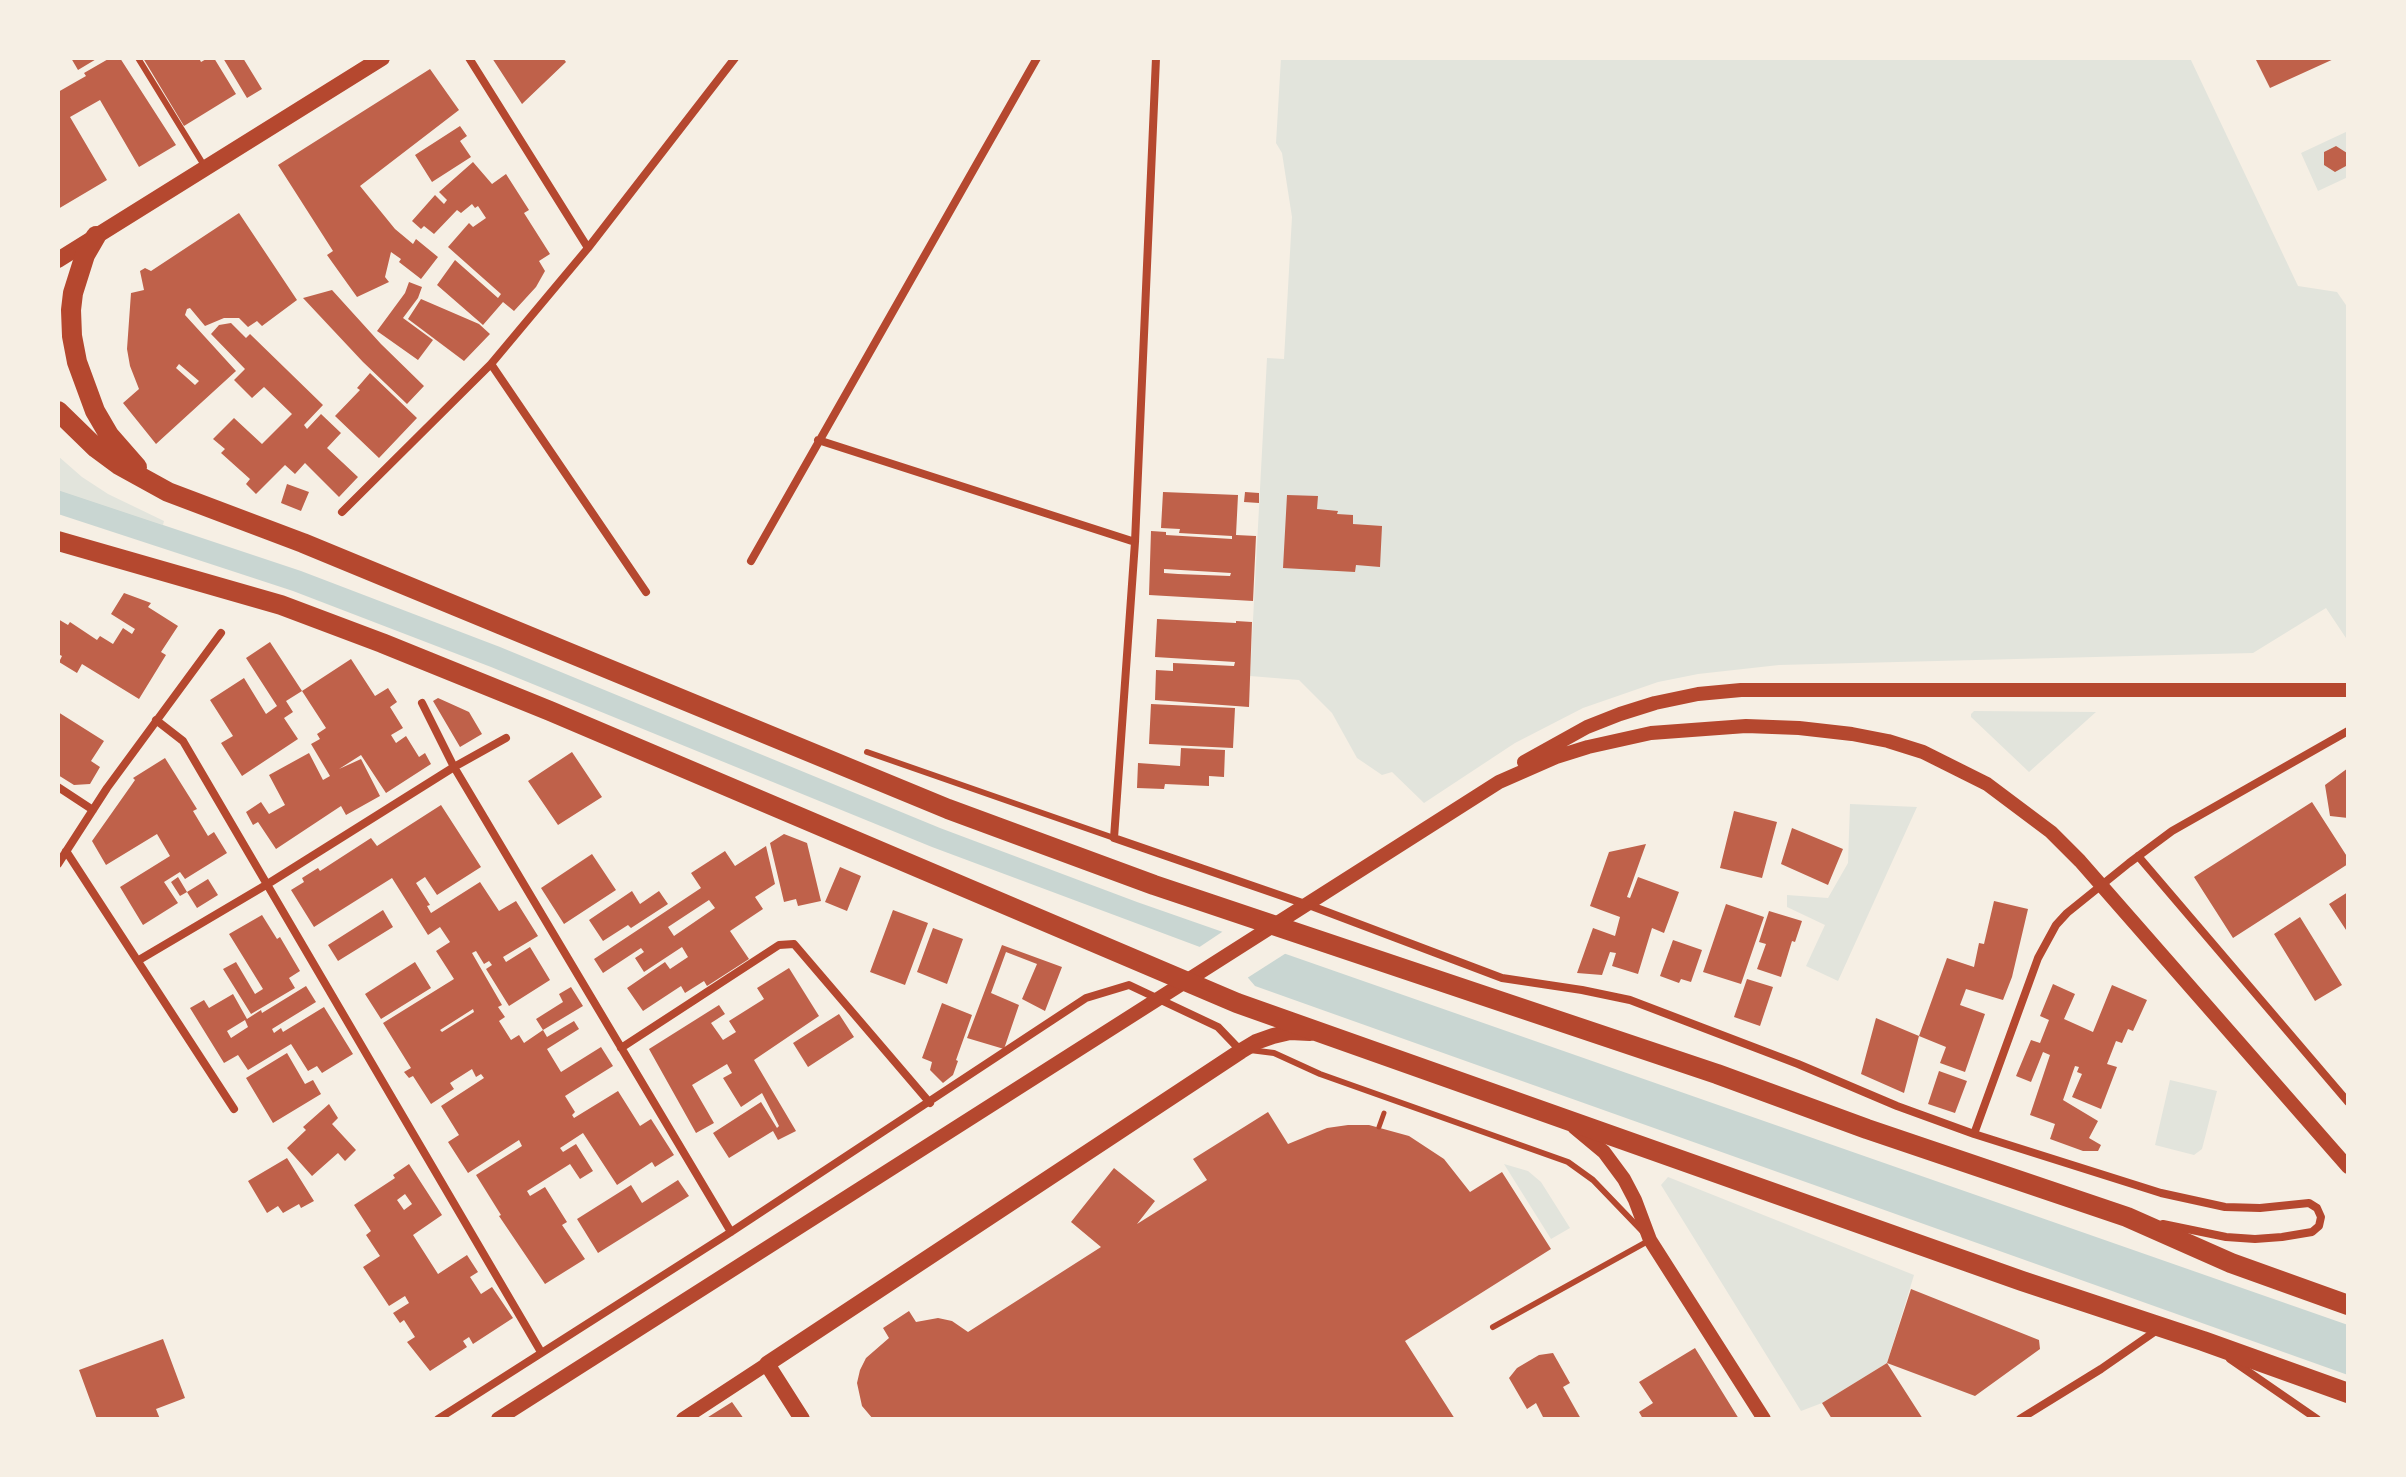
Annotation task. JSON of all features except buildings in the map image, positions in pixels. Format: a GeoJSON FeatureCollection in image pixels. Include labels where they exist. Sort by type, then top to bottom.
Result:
{"type":"FeatureCollection","features":[{"type":"Feature","properties":{"kind":"main road"},"geometry":{"type":"LineString","coordinates":[[58,260],[382,58]]}},
{"type":"Feature","properties":{"kind":"main road"},"geometry":{"type":"LineString","coordinates":[[96,236],[85,255],[73,293],[72,336],[77,362],[89,399],[109,435],[136,466],[168,492]]}},
{"type":"Feature","properties":{"kind":"main road"},"geometry":{"type":"LineString","coordinates":[[58,411],[96,448],[119,465],[168,492],[303,543],[904,791],[1064,853],[2127,1217],[2231,1263],[2348,1305]]}},
{"type":"Feature","properties":{"kind":"main road"},"geometry":{"type":"LineString","coordinates":[[58,541],[281,605],[382,643],[565,717],[1237,1003],[2348,1393]]}},
{"type":"Feature","properties":{"kind":"main road"},"geometry":{"type":"LineString","coordinates":[[802,1419],[767,1364],[1256,1042],[1290,1032],[1326,1036]]}},
{"type":"Feature","properties":{"kind":"street"},"geometry":{"type":"LineString","coordinates":[[469,58],[588,248]]}},
{"type":"Feature","properties":{"kind":"street"},"geometry":{"type":"LineString","coordinates":[[342,512],[491,364],[588,248],[735,58]]}},
{"type":"Feature","properties":{"kind":"street"},"geometry":{"type":"LineString","coordinates":[[751,561],[1037,58]]}},
{"type":"Feature","properties":{"kind":"street"},"geometry":{"type":"LineString","coordinates":[[1156,58],[1135,542],[1114,838],[1314,907],[1502,978],[1630,1000],[1798,1064],[1877,1099],[1974,1134],[2199,1203],[2260,1208],[2309,1203],[2317,1208],[2321,1217],[2319,1226],[2312,1232],[2255,1239],[2226,1237],[2127,1217]]}},
{"type":"Feature","properties":{"kind":"street"},"geometry":{"type":"LineString","coordinates":[[491,364],[646,592]]}},
{"type":"Feature","properties":{"kind":"street"},"geometry":{"type":"LineString","coordinates":[[818,440],[1135,542]]}},
{"type":"Feature","properties":{"kind":"street"},"geometry":{"type":"LineString","coordinates":[[58,864],[156,720],[221,633]]}},
{"type":"Feature","properties":{"kind":"street"},"geometry":{"type":"LineString","coordinates":[[498,1419],[1497,783],[1524,762],[1587,727],[1655,703],[1698,694],[1741,690],[2348,690]]}},
{"type":"Feature","properties":{"kind":"street"},"geometry":{"type":"LineString","coordinates":[[422,703],[454,767],[731,1232]]}},
{"type":"Feature","properties":{"kind":"street"},"geometry":{"type":"LineString","coordinates":[[156,720],[183,741],[541,1352]]}},
{"type":"Feature","properties":{"kind":"street"},"geometry":{"type":"LineString","coordinates":[[1497,783],[1556,757],[1619,739],[1698,728],[1746,726],[1852,734],[1899,745],[1956,767],[2016,804],[2080,861],[2348,1167]]}},
{"type":"Feature","properties":{"kind":"street"},"geometry":{"type":"LineString","coordinates":[[1974,1134],[2043,946],[2067,913],[2138,856],[2196,816],[2348,731]]}},
{"type":"Feature","properties":{"kind":"street"},"geometry":{"type":"LineString","coordinates":[[139,960],[506,738]]}},
{"type":"Feature","properties":{"kind":"street"},"geometry":{"type":"LineString","coordinates":[[58,787],[93,810]]}},
{"type":"Feature","properties":{"kind":"street"},"geometry":{"type":"LineString","coordinates":[[66,851],[234,1109]]}},
{"type":"Feature","properties":{"kind":"street"},"geometry":{"type":"LineString","coordinates":[[2138,856],[2348,1102]]}},
{"type":"Feature","properties":{"kind":"street"},"geometry":{"type":"LineString","coordinates":[[621,1048],[779,945],[794,944],[930,1103]]}},
{"type":"Feature","properties":{"kind":"street"},"geometry":{"type":"LineString","coordinates":[[438,1419],[930,1103],[1086,998],[1129,985],[1218,1027],[1241,1051]]}},
{"type":"Feature","properties":{"kind":"street"},"geometry":{"type":"LineString","coordinates":[[1559,1118],[1592,1140],[1624,1179],[1650,1240],[1764,1419]]}},
{"type":"Feature","properties":{"kind":"street"},"geometry":{"type":"LineString","coordinates":[[2020,1419],[2101,1369],[2160,1327]]}},
{"type":"Feature","properties":{"kind":"street"},"geometry":{"type":"LineString","coordinates":[[2203,1341],[2317,1419]]}},
{"type":"Feature","properties":{"kind":"street"},"geometry":{"type":"LineString","coordinates":[[683,1419],[767,1364]]}},
{"type":"Feature","properties":{"kind":"lane"},"geometry":{"type":"LineString","coordinates":[[138,58],[205,167]]}},
{"type":"Feature","properties":{"kind":"lane"},"geometry":{"type":"LineString","coordinates":[[867,752],[1114,838]]}},
{"type":"Feature","properties":{"kind":"lane"},"geometry":{"type":"LineString","coordinates":[[1241,1051],[1252,1049],[1274,1053],[1320,1074],[1568,1162],[1593,1180],[1650,1240],[1493,1327]]}},
{"type":"Feature","properties":{"kind":"shaded area"},"geometry":{"type":"Polygon","coordinates":[[[1281,58],[2190,58],[2298,286],[2337,292],[2348,308],[2348,641],[2326,608],[2253,653],[1779,665],[1698,674],[1658,682],[1583,708],[1515,743],[1424,803],[1392,772],[1382,775],[1357,758],[1332,713],[1299,680],[1250,676],[1267,358],[1284,359],[1292,217],[1282,153],[1276,143],[1281,58]]]}},
{"type":"Feature","properties":{"kind":"shaded area"},"geometry":{"type":"Polygon","coordinates":[[[2348,131],[2348,177],[2318,191],[2301,153],[2348,131]]]}},
{"type":"Feature","properties":{"kind":"shaded area"},"geometry":{"type":"Polygon","coordinates":[[[58,456],[82,477],[108,494],[164,521],[163,525],[58,490],[58,456]]]}},
{"type":"Feature","properties":{"kind":"shaded area"},"geometry":{"type":"Polygon","coordinates":[[[58,490],[301,571],[500,647],[940,828],[1137,902],[2348,1325],[2348,1375],[1255,986],[1232,959],[932,847],[491,667],[293,591],[58,514],[58,490]]]}},
{"type":"Feature","properties":{"kind":"shaded area"},"geometry":{"type":"Polygon","coordinates":[[[1974,711],[2096,712],[2029,772],[1971,717],[1974,711]]]}},
{"type":"Feature","properties":{"kind":"shaded area"},"geometry":{"type":"Polygon","coordinates":[[[1850,804],[1917,807],[1838,981],[1806,966],[1825,925],[1787,907],[1787,895],[1828,898],[1848,863],[1850,804]]]}},
{"type":"Feature","properties":{"kind":"shaded area"},"geometry":{"type":"Polygon","coordinates":[[[2170,1080],[2217,1091],[2202,1149],[2194,1155],[2155,1145],[2170,1080]]]}},
{"type":"Feature","properties":{"kind":"shaded area"},"geometry":{"type":"Polygon","coordinates":[[[1504,1164],[1528,1171],[1541,1182],[1570,1228],[1551,1239],[1504,1164]]]}},
{"type":"Feature","properties":{"kind":"shaded area"},"geometry":{"type":"Polygon","coordinates":[[[1668,1177],[1914,1275],[1887,1363],[1822,1403],[1801,1411],[1661,1185],[1668,1177]]]}},
{"type":"Feature","properties":{"kind":"pier"},"geometry":{"type":"Polygon","coordinates":[[[1228,928],[1291,950],[1244,980],[1230,963],[1195,950],[1228,928]]]}}]}
